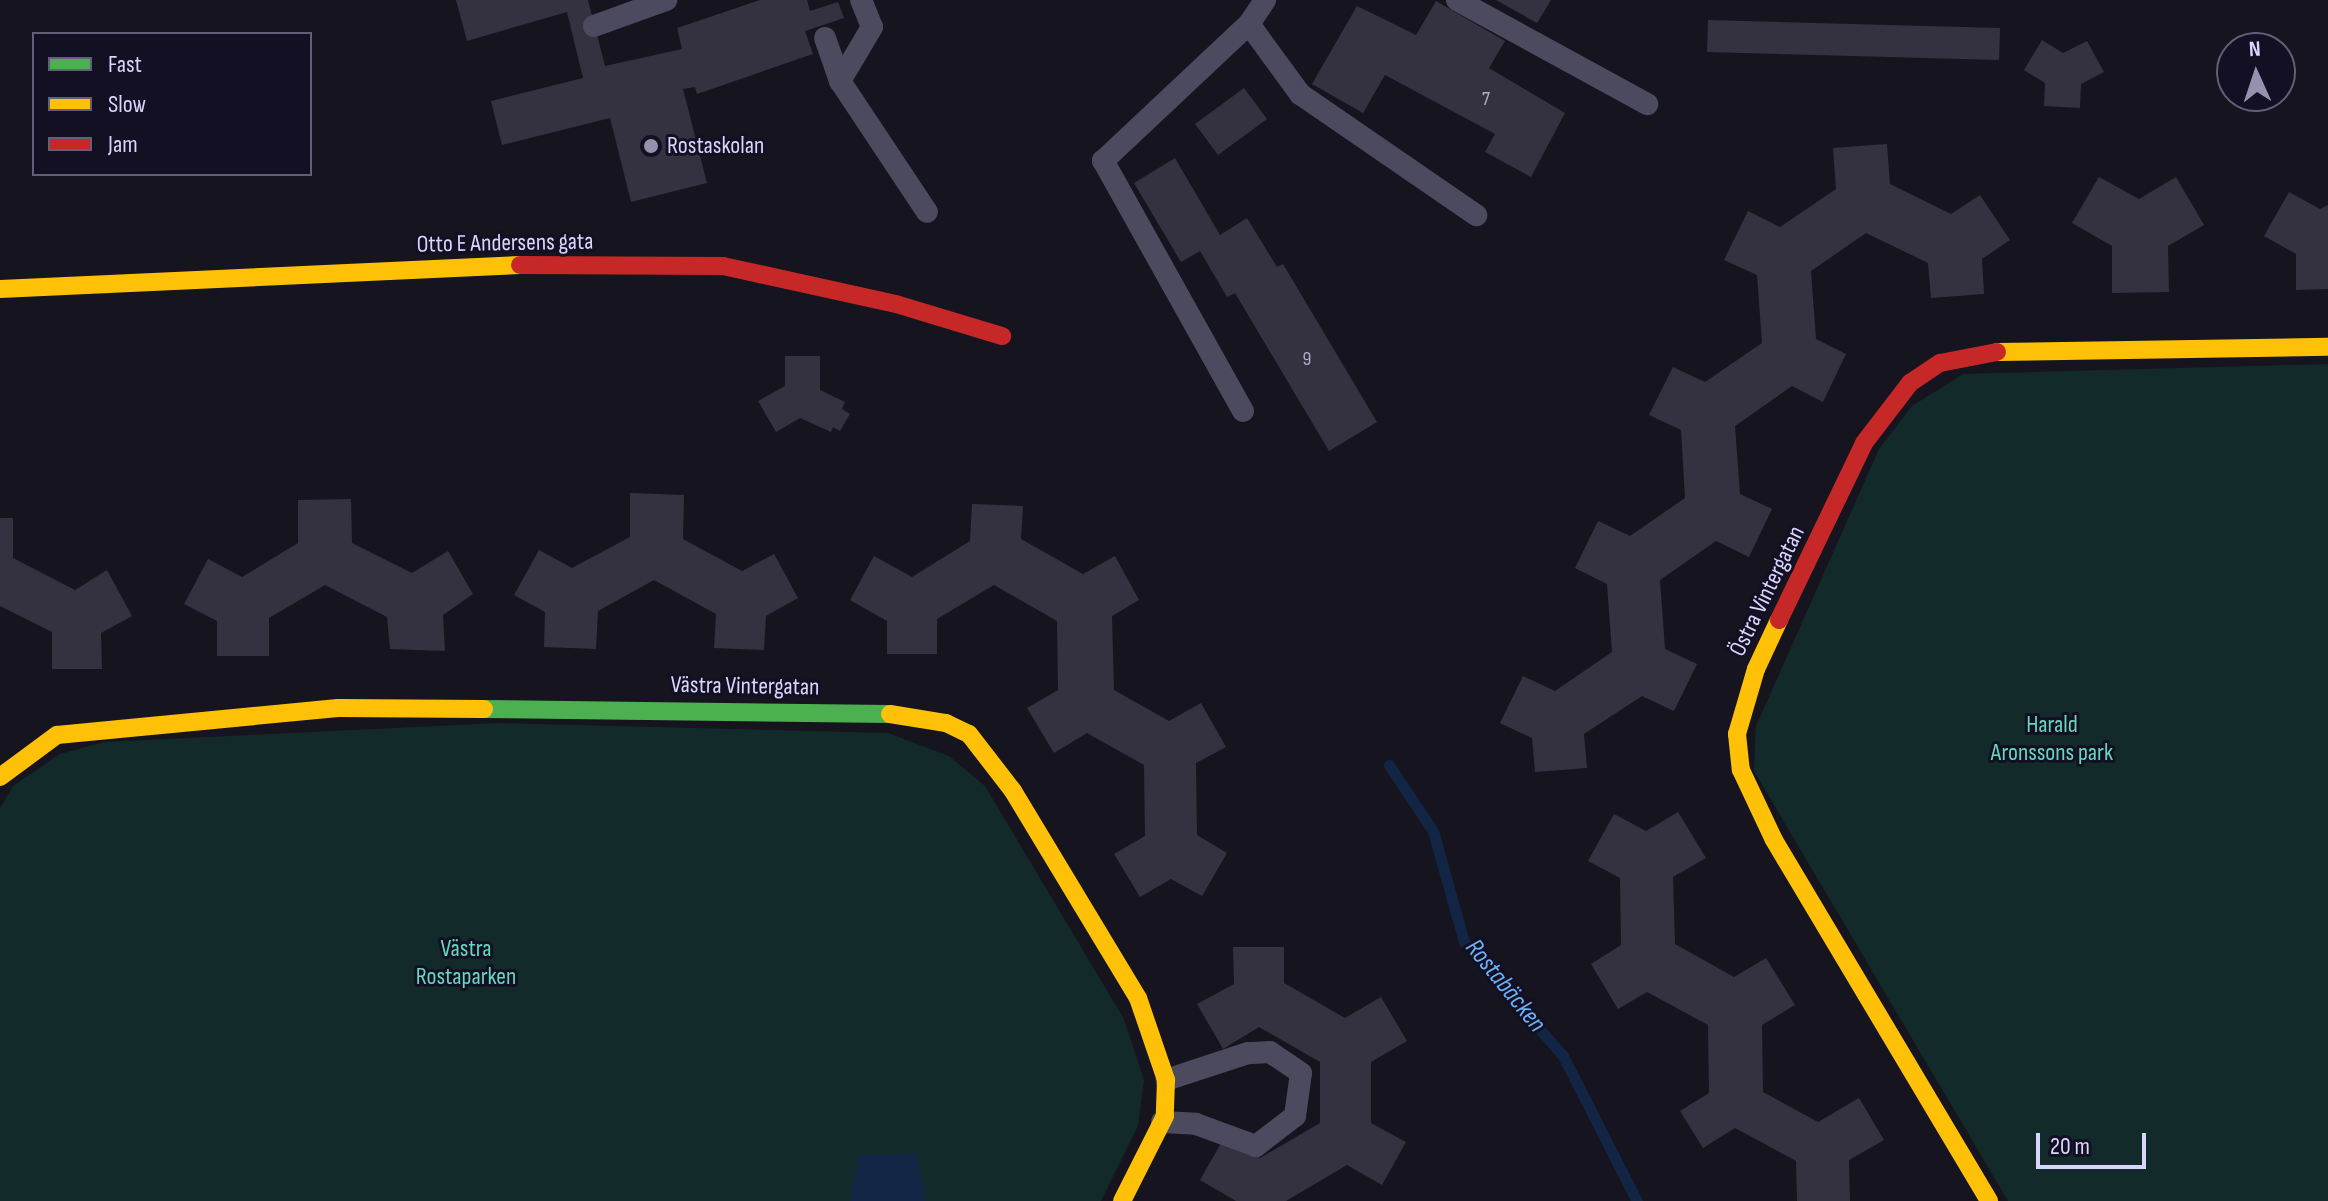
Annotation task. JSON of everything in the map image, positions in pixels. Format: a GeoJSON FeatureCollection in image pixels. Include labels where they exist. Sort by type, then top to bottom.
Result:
{"type":"FeatureCollection","features":[{"type":"Feature","properties":{"kind":"street","name":"Otto E Andersens gata"},"geometry":{"type":"LineString","coordinates":[[0,289],[486,265],[723,266],[896,304],[1002,336]]}},
{"type":"Feature","properties":{"kind":"street","name":"Östra Vintergatan"},"geometry":{"type":"LineString","coordinates":[[1989,1201],[1774,840],[1741,770],[1737,734],[1756,669],[1864,443],[1910,383],[1940,363],[1973,353],[2024,350],[2328,347]]}},
{"type":"Feature","properties":{"kind":"street","name":"Västra Vintergatan"},"geometry":{"type":"LineString","coordinates":[[0,777],[57,735],[338,708],[815,711],[946,723],[969,734],[1013,791],[1138,998],[1155,1037],[1166,1080],[1162,1122],[1122,1201]]}},
{"type":"Feature","properties":{"kind":"lane"},"geometry":{"type":"LineString","coordinates":[[594,26],[666,0]]}},
{"type":"Feature","properties":{"kind":"lane"},"geometry":{"type":"LineString","coordinates":[[840,81],[872,27],[861,0]]}},
{"type":"Feature","properties":{"kind":"lane"},"geometry":{"type":"LineString","coordinates":[[1243,411],[1103,161],[1249,24],[1265,0]]}},
{"type":"Feature","properties":{"kind":"lane"},"geometry":{"type":"LineString","coordinates":[[1457,0],[1647,104]]}},
{"type":"Feature","properties":{"kind":"lane"},"geometry":{"type":"LineString","coordinates":[[1249,24],[1300,94],[1476,215]]}},
{"type":"Feature","properties":{"kind":"lane"},"geometry":{"type":"LineString","coordinates":[[825,38],[840,81],[927,212]]}},
{"type":"Feature","properties":{"kind":"lane"},"geometry":{"type":"LineString","coordinates":[[1162,1122],[1196,1124],[1256,1146],[1295,1116],[1301,1073],[1270,1052],[1248,1053],[1166,1080]]}},
{"type":"Feature","properties":{"kind":"green space","name":"Harald Aronssons park"},"geometry":{"type":"Polygon","coordinates":[[[2328,364],[2328,1201],[2008,1201],[1754,771],[1756,726],[1879,449],[1912,406],[1963,374],[2328,364]]]}},
{"type":"Feature","properties":{"kind":"green space","name":"Västra Rostaparken"},"geometry":{"type":"Polygon","coordinates":[[[498,723],[888,733],[949,756],[985,786],[1124,1019],[1144,1080],[1138,1126],[1101,1201],[0,1201],[0,808],[13,786],[60,754],[104,742],[498,723]]]}},
{"type":"Feature","properties":{"kind":"water"},"geometry":{"type":"Polygon","coordinates":[[[916,1153],[926,1201],[850,1201],[859,1155],[916,1153]]]}},
{"type":"Feature","properties":{"kind":"building"},"geometry":{"type":"Polygon","coordinates":[[[456,0],[588,0],[605,66],[682,49],[677,28],[760,0],[807,0],[810,11],[838,2],[844,18],[805,31],[813,54],[697,94],[695,87],[683,89],[707,183],[631,202],[610,118],[502,145],[491,101],[583,78],[567,12],[467,41],[456,0]]]}},
{"type":"Feature","properties":{"kind":"building"},"geometry":{"type":"Polygon","coordinates":[[[1496,0],[1551,0],[1537,23],[1496,0]]]}},
{"type":"Feature","properties":{"kind":"building"},"geometry":{"type":"Polygon","coordinates":[[[1436,1],[1505,41],[1489,68],[1565,113],[1531,177],[1485,152],[1495,134],[1385,75],[1363,113],[1312,84],[1357,6],[1416,35],[1436,1]]]}},
{"type":"Feature","properties":{"kind":"building"},"geometry":{"type":"Polygon","coordinates":[[[1708,20],[2000,28],[1999,60],[1707,52],[1708,20]]]}},
{"type":"Feature","properties":{"kind":"building"},"geometry":{"type":"Polygon","coordinates":[[[2042,40],[2063,53],[2087,41],[2104,72],[2081,84],[2080,108],[2044,106],[2045,83],[2024,70],[2042,40]]]}},
{"type":"Feature","properties":{"kind":"building"},"geometry":{"type":"Polygon","coordinates":[[[1244,88],[1267,119],[1218,155],[1195,124],[1244,88]]]}},
{"type":"Feature","properties":{"kind":"building"},"geometry":{"type":"Polygon","coordinates":[[[1887,144],[1890,184],[1951,214],[1980,195],[2010,240],[1982,259],[1984,294],[1931,298],[1928,263],[1866,233],[1811,271],[1816,339],[1846,354],[1823,402],[1792,386],[1735,426],[1740,494],[1772,509],[1749,557],[1716,541],[1660,580],[1665,649],[1697,664],[1674,711],[1642,696],[1584,734],[1587,768],[1535,772],[1532,738],[1500,723],[1523,676],[1555,691],[1612,652],[1607,584],[1575,568],[1598,521],[1630,536],[1685,498],[1681,430],[1649,415],[1673,367],[1705,382],[1762,343],[1757,275],[1724,260],[1748,211],[1780,227],[1836,189],[1833,148],[1887,144]]]}},
{"type":"Feature","properties":{"kind":"building"},"geometry":{"type":"Polygon","coordinates":[[[1175,158],[1220,235],[1247,218],[1277,267],[1283,264],[1377,422],[1329,451],[1235,293],[1227,297],[1200,251],[1181,262],[1134,183],[1175,158]]]}},
{"type":"Feature","properties":{"kind":"building"},"geometry":{"type":"Polygon","coordinates":[[[2099,177],[2139,199],[2176,177],[2204,225],[2168,246],[2169,292],[2112,293],[2112,246],[2072,223],[2099,177]]]}},
{"type":"Feature","properties":{"kind":"building"},"geometry":{"type":"Polygon","coordinates":[[[2289,192],[2320,209],[2328,205],[2328,289],[2296,290],[2296,254],[2264,236],[2289,192]]]}},
{"type":"Feature","properties":{"kind":"building"},"geometry":{"type":"Polygon","coordinates":[[[785,356],[820,356],[820,390],[845,402],[842,409],[850,414],[840,431],[833,427],[831,432],[800,418],[776,432],[758,401],[785,386],[785,356]]]}},
{"type":"Feature","properties":{"kind":"building"},"geometry":{"type":"Polygon","coordinates":[[[630,493],[684,495],[683,539],[742,571],[774,554],[798,598],[766,616],[764,650],[714,648],[716,614],[654,580],[598,611],[596,649],[544,647],[545,612],[514,595],[539,550],[572,568],[630,537],[630,493]]]}},
{"type":"Feature","properties":{"kind":"building"},"geometry":{"type":"Polygon","coordinates":[[[351,499],[352,543],[412,573],[448,551],[473,594],[443,615],[445,651],[390,649],[387,617],[325,585],[269,618],[269,656],[217,656],[217,621],[184,604],[208,559],[242,577],[298,543],[298,500],[351,499]]]}},
{"type":"Feature","properties":{"kind":"building"},"geometry":{"type":"Polygon","coordinates":[[[972,504],[1023,506],[1021,539],[1083,574],[1115,556],[1139,600],[1112,616],[1114,690],[1169,721],[1201,703],[1226,747],[1196,763],[1197,835],[1227,853],[1202,896],[1171,879],[1140,897],[1114,854],[1145,836],[1144,765],[1087,733],[1054,753],[1027,708],[1058,690],[1057,621],[994,585],[937,619],[937,654],[887,654],[887,621],[850,600],[874,556],[912,577],[970,541],[972,504]]]}},
{"type":"Feature","properties":{"kind":"building"},"geometry":{"type":"Polygon","coordinates":[[[0,518],[13,518],[13,558],[75,590],[107,570],[132,616],[101,633],[102,669],[52,669],[52,632],[0,606],[0,518]]]}},
{"type":"Feature","properties":{"kind":"building"},"geometry":{"type":"Polygon","coordinates":[[[1678,812],[1706,858],[1673,877],[1675,944],[1734,977],[1766,958],[1795,1005],[1762,1025],[1763,1092],[1818,1122],[1859,1098],[1884,1140],[1849,1160],[1850,1201],[1797,1201],[1796,1161],[1735,1128],[1703,1148],[1680,1111],[1709,1093],[1708,1025],[1647,992],[1618,1009],[1591,964],[1621,945],[1620,878],[1588,861],[1614,814],[1646,831],[1678,812]]]}},
{"type":"Feature","properties":{"kind":"building"},"geometry":{"type":"Polygon","coordinates":[[[1233,947],[1284,947],[1284,983],[1345,1018],[1381,997],[1407,1041],[1371,1062],[1371,1123],[1406,1142],[1382,1185],[1347,1165],[1286,1201],[1236,1201],[1200,1180],[1224,1138],[1260,1158],[1320,1123],[1320,1062],[1259,1027],[1223,1049],[1197,1004],[1234,984],[1233,947]]]}},
{"type":"Feature","properties":{"kind":"waterway","name":"Rostabäcken"},"geometry":{"type":"LineString","coordinates":[[1389,765],[1433,831],[1464,942],[1563,1056],[1637,1201]]}},
{"type":"Feature","properties":{"kind":"traffic: fast"},"geometry":{"type":"LineString","coordinates":[[484,709],[890,714]]}},
{"type":"Feature","properties":{"kind":"traffic: slow"},"geometry":{"type":"LineString","coordinates":[[0,289],[520,265]]}},
{"type":"Feature","properties":{"kind":"traffic: slow"},"geometry":{"type":"LineString","coordinates":[[1997,352],[2328,347]]}},
{"type":"Feature","properties":{"kind":"traffic: slow"},"geometry":{"type":"LineString","coordinates":[[1779,620],[1756,669],[1737,734],[1741,770],[1774,840],[1989,1201]]}},
{"type":"Feature","properties":{"kind":"traffic: slow"},"geometry":{"type":"LineString","coordinates":[[0,777],[57,735],[338,708],[484,709]]}},
{"type":"Feature","properties":{"kind":"traffic: slow"},"geometry":{"type":"LineString","coordinates":[[890,714],[946,723],[969,734],[1013,791],[1138,998],[1166,1080],[1165,1116],[1122,1201]]}},
{"type":"Feature","properties":{"kind":"traffic: jam"},"geometry":{"type":"LineString","coordinates":[[520,265],[723,266],[896,304],[1002,336]]}},
{"type":"Feature","properties":{"kind":"traffic: jam"},"geometry":{"type":"LineString","coordinates":[[1779,620],[1864,443],[1910,383],[1940,363],[1997,352]]}},
{"type":"Feature","properties":{"kind":"place","name":"Rostaskolan"},"geometry":{"type":"Point","coordinates":[651,146]}}]}
